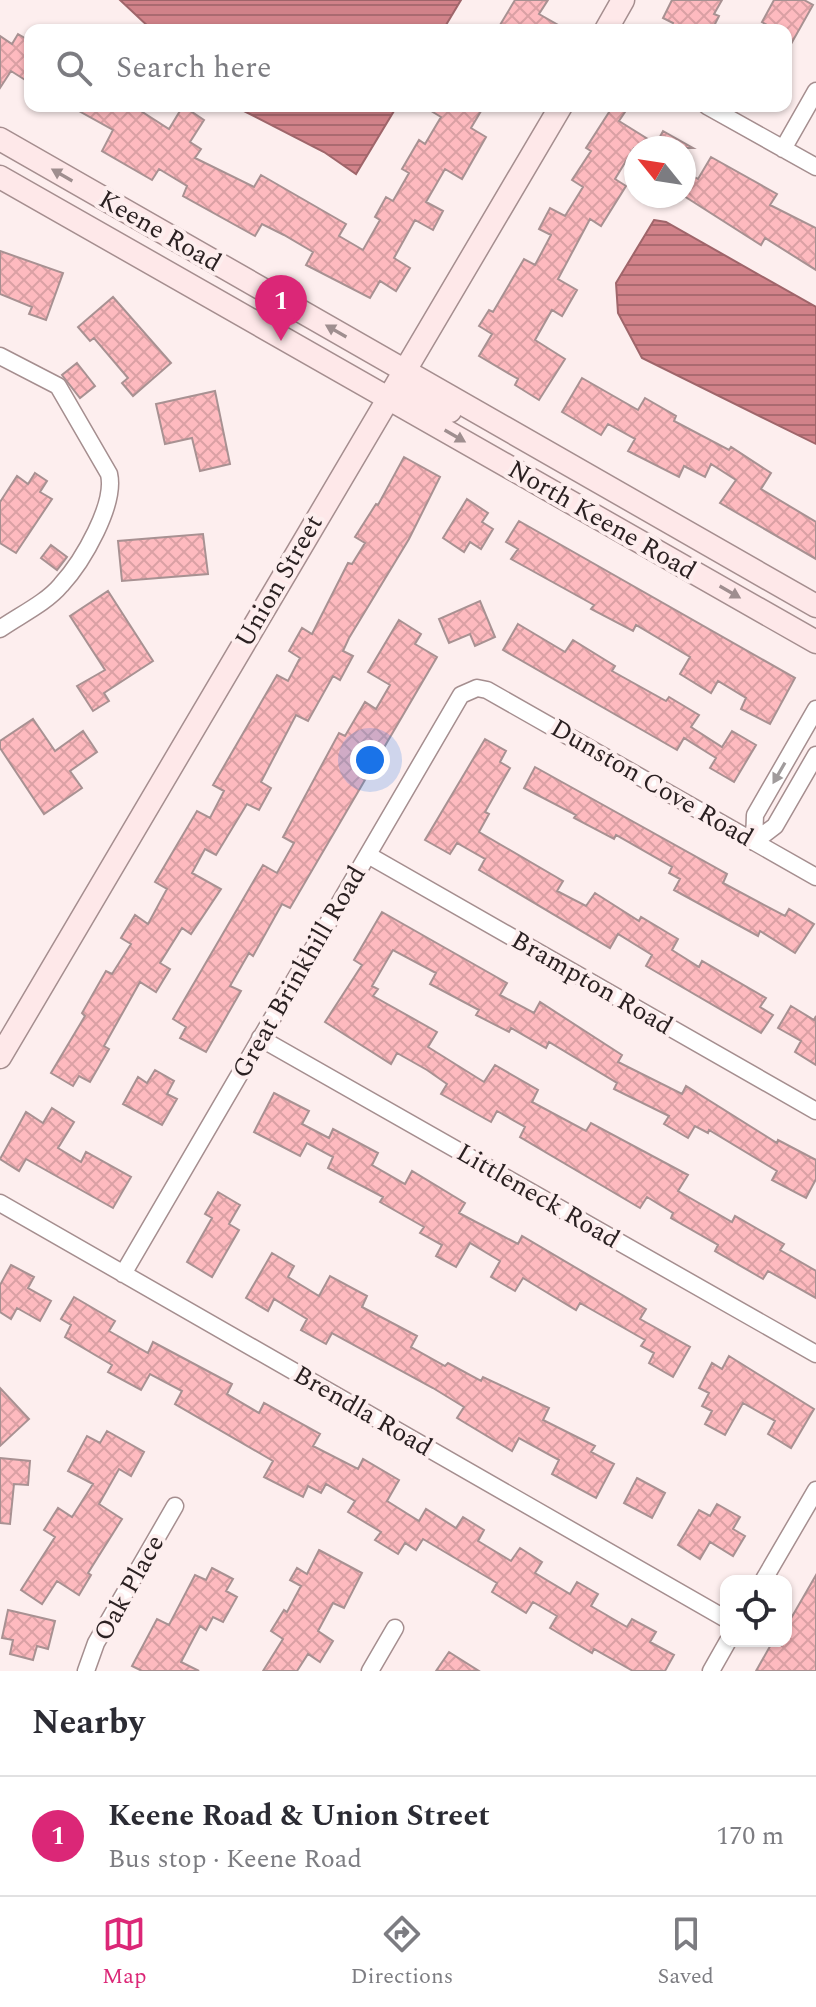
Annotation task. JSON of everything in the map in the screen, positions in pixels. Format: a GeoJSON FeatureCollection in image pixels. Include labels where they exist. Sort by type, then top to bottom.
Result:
{"type":"FeatureCollection","features":[{"type":"Feature","properties":{"kind":"main road"},"geometry":{"type":"LineString","coordinates":[[609,24],[623,0]]}},
{"type":"Feature","properties":{"kind":"main road","name":"Union Street"},"geometry":{"type":"LineString","coordinates":[[0,1057],[8,1027],[557,112]]}},
{"type":"Feature","properties":{"kind":"main road","name":"Keene Road"},"geometry":{"type":"LineString","coordinates":[[0,139],[404,369]]}},
{"type":"Feature","properties":{"kind":"main road","name":"Keene Road"},"geometry":{"type":"LineString","coordinates":[[0,177],[387,397]]}},
{"type":"Feature","properties":{"kind":"main road"},"geometry":{"type":"LineString","coordinates":[[128,250],[205,278],[361,367],[388,372],[404,369]]}},
{"type":"Feature","properties":{"kind":"main road","name":"North Keene Road"},"geometry":{"type":"LineString","coordinates":[[404,369],[816,606]]}},
{"type":"Feature","properties":{"kind":"main road"},"geometry":{"type":"LineString","coordinates":[[387,397],[403,394],[431,401],[664,535],[737,561]]}},
{"type":"Feature","properties":{"kind":"main road","name":"North Keene Road"},"geometry":{"type":"LineString","coordinates":[[387,397],[816,642]]}},
{"type":"Feature","properties":{"kind":"street"},"geometry":{"type":"LineString","coordinates":[[783,149],[816,91]]}},
{"type":"Feature","properties":{"kind":"street"},"geometry":{"type":"LineString","coordinates":[[718,112],[816,167]]}},
{"type":"Feature","properties":{"kind":"street"},"geometry":{"type":"LineString","coordinates":[[0,356],[58,386],[109,474],[112,489],[109,505],[60,587],[0,629]]}},
{"type":"Feature","properties":{"kind":"street","name":"Great Brinkhill Road"},"geometry":{"type":"LineString","coordinates":[[123,1274],[461,695],[477,688],[487,690]]}},
{"type":"Feature","properties":{"kind":"street","name":"Dunston Cove Road"},"geometry":{"type":"LineString","coordinates":[[487,690],[816,877]]}},
{"type":"Feature","properties":{"kind":"street"},"geometry":{"type":"LineString","coordinates":[[754,842],[755,815],[816,709]]}},
{"type":"Feature","properties":{"kind":"street"},"geometry":{"type":"LineString","coordinates":[[754,842],[775,826],[816,755]]}},
{"type":"Feature","properties":{"kind":"street","name":"Brampton Road"},"geometry":{"type":"LineString","coordinates":[[368,855],[816,1111]]}},
{"type":"Feature","properties":{"kind":"street","name":"Littleneck Road"},"geometry":{"type":"LineString","coordinates":[[260,1038],[816,1354]]}},
{"type":"Feature","properties":{"kind":"street","name":"Brendla Road"},"geometry":{"type":"LineString","coordinates":[[0,1203],[720,1616]]}},
{"type":"Feature","properties":{"kind":"street"},"geometry":{"type":"LineString","coordinates":[[766,1575],[816,1490]]}},
{"type":"Feature","properties":{"kind":"street","name":"Oak Place"},"geometry":{"type":"LineString","coordinates":[[86,1671],[96,1643],[175,1506]]}},
{"type":"Feature","properties":{"kind":"street"},"geometry":{"type":"LineString","coordinates":[[370,1671],[395,1628]]}},
{"type":"Feature","properties":{"kind":"street"},"geometry":{"type":"LineString","coordinates":[[711,1671],[725,1647]]}},
{"type":"Feature","properties":{"kind":"shaded area"},"geometry":{"type":"Polygon","coordinates":[[[120,0],[461,0],[447,24],[146,24],[120,0]]]}},
{"type":"Feature","properties":{"kind":"shaded area"},"geometry":{"type":"Polygon","coordinates":[[[246,112],[393,112],[356,174],[324,152],[246,112]]]}},
{"type":"Feature","properties":{"kind":"shaded area"},"geometry":{"type":"Polygon","coordinates":[[[654,220],[666,222],[816,307],[816,444],[642,358],[618,313],[616,283],[654,220]]]}},
{"type":"Feature","properties":{"kind":"building"},"geometry":{"type":"Polygon","coordinates":[[[515,0],[548,0],[539,14],[556,24],[501,24],[515,0]]]}},
{"type":"Feature","properties":{"kind":"building"},"geometry":{"type":"Polygon","coordinates":[[[672,0],[722,0],[714,14],[719,16],[715,24],[673,24],[663,18],[672,0]]]}},
{"type":"Feature","properties":{"kind":"building"},"geometry":{"type":"Polygon","coordinates":[[[774,0],[804,0],[813,5],[792,42],[792,24],[762,22],[774,0]]]}},
{"type":"Feature","properties":{"kind":"building"},"geometry":{"type":"Polygon","coordinates":[[[18,34],[24,38],[24,79],[11,71],[0,88],[0,36],[12,44],[18,34]]]}},
{"type":"Feature","properties":{"kind":"building"},"geometry":{"type":"Polygon","coordinates":[[[81,112],[142,112],[169,129],[179,112],[192,112],[204,120],[190,142],[201,149],[195,158],[254,187],[261,175],[346,224],[339,236],[363,250],[380,220],[375,217],[386,197],[393,201],[409,173],[402,169],[419,140],[425,144],[441,117],[433,112],[480,112],[471,128],[486,137],[462,179],[445,169],[426,202],[443,211],[433,230],[415,220],[394,258],[410,268],[396,291],[380,281],[370,298],[306,265],[313,252],[284,235],[262,224],[255,236],[183,196],[187,186],[159,169],[152,180],[102,151],[113,130],[81,112]]]}},
{"type":"Feature","properties":{"kind":"building"},"geometry":{"type":"Polygon","coordinates":[[[609,112],[625,112],[619,121],[643,136],[624,136],[624,164],[615,179],[624,185],[624,189],[601,226],[590,219],[558,279],[577,290],[562,316],[552,310],[535,340],[565,359],[539,400],[515,385],[518,379],[479,356],[492,334],[479,326],[489,310],[493,312],[524,259],[535,265],[551,235],[539,229],[550,208],[565,216],[583,187],[572,180],[591,151],[586,148],[609,112]]]}},
{"type":"Feature","properties":{"kind":"building"},"geometry":{"type":"Polygon","coordinates":[[[711,157],[777,194],[770,205],[816,228],[816,270],[765,238],[761,245],[696,204],[698,179],[711,157]]]}},
{"type":"Feature","properties":{"kind":"building"},"geometry":{"type":"Polygon","coordinates":[[[0,251],[63,273],[46,320],[29,314],[32,307],[0,294],[0,251]]]}},
{"type":"Feature","properties":{"kind":"building"},"geometry":{"type":"Polygon","coordinates":[[[113,297],[171,363],[133,396],[122,383],[128,378],[94,338],[90,341],[78,327],[113,297]]]}},
{"type":"Feature","properties":{"kind":"building"},"geometry":{"type":"Polygon","coordinates":[[[77,363],[95,386],[80,398],[62,375],[77,363]]]}},
{"type":"Feature","properties":{"kind":"building"},"geometry":{"type":"Polygon","coordinates":[[[582,378],[638,410],[645,398],[676,416],[674,421],[729,450],[731,447],[771,473],[761,489],[816,522],[816,559],[720,503],[736,480],[711,464],[705,477],[684,466],[679,477],[628,451],[635,439],[608,424],[601,435],[562,412],[582,378]]]}},
{"type":"Feature","properties":{"kind":"building"},"geometry":{"type":"Polygon","coordinates":[[[215,391],[230,464],[200,471],[192,438],[165,444],[156,404],[215,391]]]}},
{"type":"Feature","properties":{"kind":"building"},"geometry":{"type":"Polygon","coordinates":[[[404,457],[440,477],[409,539],[349,638],[343,651],[353,656],[340,680],[333,676],[308,721],[296,715],[261,782],[271,788],[259,810],[247,804],[216,855],[205,849],[192,873],[221,889],[191,934],[182,928],[160,963],[170,969],[156,992],[140,982],[104,1046],[109,1049],[90,1082],[79,1076],[73,1086],[51,1073],[85,1016],[82,1013],[106,971],[112,974],[131,944],[121,938],[135,915],[148,924],[167,889],[155,882],[197,811],[210,818],[224,791],[213,785],[277,675],[288,681],[300,658],[289,651],[302,628],[312,634],[348,563],[352,564],[365,543],[355,537],[378,505],[404,457]]]}},
{"type":"Feature","properties":{"kind":"building"},"geometry":{"type":"Polygon","coordinates":[[[35,473],[47,481],[40,492],[52,499],[16,553],[0,543],[0,502],[17,476],[28,484],[35,473]]]}},
{"type":"Feature","properties":{"kind":"building"},"geometry":{"type":"Polygon","coordinates":[[[467,499],[488,513],[482,522],[493,529],[481,549],[470,542],[464,552],[443,538],[467,499]]]}},
{"type":"Feature","properties":{"kind":"building"},"geometry":{"type":"Polygon","coordinates":[[[519,521],[795,678],[770,724],[741,709],[746,698],[718,681],[711,693],[680,674],[690,657],[636,625],[633,631],[591,609],[594,605],[511,559],[518,549],[506,542],[519,521]]]}},
{"type":"Feature","properties":{"kind":"building"},"geometry":{"type":"Polygon","coordinates":[[[203,534],[208,574],[122,581],[118,541],[203,534]]]}},
{"type":"Feature","properties":{"kind":"building"},"geometry":{"type":"Polygon","coordinates":[[[51,545],[67,557],[57,570],[41,558],[51,545]]]}},
{"type":"Feature","properties":{"kind":"building"},"geometry":{"type":"Polygon","coordinates":[[[108,591],[153,661],[104,693],[109,701],[93,711],[77,686],[105,670],[70,616],[108,591]]]}},
{"type":"Feature","properties":{"kind":"building"},"geometry":{"type":"Polygon","coordinates":[[[480,601],[495,637],[475,646],[470,634],[449,643],[439,619],[480,601]]]}},
{"type":"Feature","properties":{"kind":"building"},"geometry":{"type":"Polygon","coordinates":[[[399,620],[421,634],[415,644],[437,657],[290,908],[282,904],[253,956],[249,953],[230,986],[241,991],[206,1052],[180,1038],[186,1027],[173,1019],[263,865],[277,873],[294,843],[283,837],[339,733],[345,736],[365,702],[376,709],[390,685],[368,672],[399,620]]]}},
{"type":"Feature","properties":{"kind":"building"},"geometry":{"type":"Polygon","coordinates":[[[518,624],[565,652],[573,640],[615,666],[612,671],[666,701],[669,697],[699,715],[691,727],[722,747],[732,731],[756,745],[734,782],[710,768],[716,758],[684,738],[677,750],[503,650],[518,624]]]}},
{"type":"Feature","properties":{"kind":"building"},"geometry":{"type":"Polygon","coordinates":[[[33,719],[55,751],[83,731],[97,752],[70,771],[82,788],[44,814],[0,748],[0,741],[33,719]]]}},
{"type":"Feature","properties":{"kind":"building"},"geometry":{"type":"Polygon","coordinates":[[[485,739],[506,751],[500,762],[510,768],[485,812],[489,814],[479,832],[563,881],[557,891],[586,906],[595,893],[639,921],[641,917],[678,939],[672,950],[699,967],[702,961],[766,998],[760,1007],[773,1015],[761,1033],[646,966],[652,955],[618,934],[610,948],[479,870],[485,859],[457,843],[450,854],[425,840],[485,739]]]}},
{"type":"Feature","properties":{"kind":"building"},"geometry":{"type":"Polygon","coordinates":[[[535,767],[727,874],[723,883],[785,916],[789,909],[814,924],[795,953],[760,931],[758,936],[674,890],[680,879],[669,873],[672,867],[616,835],[614,839],[574,818],[576,815],[524,788],[535,767]]]}},
{"type":"Feature","properties":{"kind":"building"},"geometry":{"type":"Polygon","coordinates":[[[382,912],[507,983],[500,995],[534,1013],[540,1002],[622,1055],[618,1062],[682,1094],[686,1086],[777,1143],[778,1140],[816,1160],[816,1179],[806,1198],[772,1180],[777,1171],[709,1130],[708,1133],[695,1126],[688,1138],[664,1124],[669,1116],[614,1089],[617,1083],[549,1042],[546,1048],[511,1028],[509,1032],[476,1015],[479,1010],[430,984],[436,973],[393,950],[372,986],[378,989],[373,996],[437,1032],[428,1047],[484,1082],[495,1065],[538,1090],[532,1102],[586,1131],[591,1123],[688,1175],[678,1191],[732,1222],[735,1216],[784,1244],[780,1250],[816,1271],[816,1298],[768,1271],[763,1279],[715,1251],[718,1245],[671,1218],[673,1213],[647,1197],[640,1208],[520,1137],[525,1127],[497,1111],[491,1122],[441,1094],[447,1084],[427,1070],[397,1053],[391,1064],[325,1022],[362,965],[354,960],[382,912]]]}},
{"type":"Feature","properties":{"kind":"building"},"geometry":{"type":"Polygon","coordinates":[[[791,1006],[814,1020],[816,1016],[816,1065],[795,1052],[801,1041],[778,1028],[791,1006]]]}},
{"type":"Feature","properties":{"kind":"building"},"geometry":{"type":"Polygon","coordinates":[[[155,1070],[174,1081],[167,1094],[177,1099],[162,1125],[123,1104],[138,1077],[147,1083],[155,1070]]]}},
{"type":"Feature","properties":{"kind":"building"},"geometry":{"type":"Polygon","coordinates":[[[274,1093],[309,1111],[302,1124],[329,1138],[333,1129],[378,1153],[372,1165],[405,1184],[412,1171],[465,1203],[459,1213],[518,1244],[522,1236],[646,1309],[640,1319],[690,1347],[673,1377],[649,1363],[654,1353],[641,1346],[645,1340],[580,1303],[576,1310],[523,1278],[515,1291],[491,1277],[500,1261],[470,1243],[456,1267],[436,1256],[442,1245],[420,1233],[424,1227],[380,1202],[383,1197],[328,1168],[333,1157],[307,1143],[300,1156],[254,1132],[274,1093]]]}},
{"type":"Feature","properties":{"kind":"building"},"geometry":{"type":"Polygon","coordinates":[[[52,1108],[74,1122],[58,1148],[81,1162],[86,1152],[131,1177],[113,1208],[26,1159],[19,1171],[0,1159],[26,1112],[43,1123],[52,1108]]]}},
{"type":"Feature","properties":{"kind":"building"},"geometry":{"type":"Polygon","coordinates":[[[218,1192],[240,1205],[229,1224],[239,1230],[212,1277],[187,1262],[212,1218],[205,1214],[218,1192]]]}},
{"type":"Feature","properties":{"kind":"building"},"geometry":{"type":"Polygon","coordinates":[[[272,1253],[294,1266],[288,1277],[319,1296],[330,1276],[367,1296],[362,1307],[417,1336],[411,1347],[445,1366],[448,1363],[481,1381],[483,1377],[549,1408],[543,1420],[595,1446],[591,1452],[614,1464],[596,1498],[552,1474],[559,1460],[519,1438],[512,1451],[457,1418],[464,1407],[433,1388],[332,1333],[326,1344],[301,1330],[307,1319],[274,1299],[268,1311],[246,1298],[272,1253]]]}},
{"type":"Feature","properties":{"kind":"building"},"geometry":{"type":"Polygon","coordinates":[[[11,1265],[34,1277],[28,1288],[51,1301],[40,1321],[17,1308],[11,1319],[0,1312],[0,1285],[11,1265]]]}},
{"type":"Feature","properties":{"kind":"building"},"geometry":{"type":"Polygon","coordinates":[[[74,1297],[115,1321],[109,1331],[148,1353],[153,1342],[232,1384],[227,1394],[259,1413],[264,1403],[320,1434],[313,1446],[358,1469],[363,1459],[399,1480],[387,1501],[419,1521],[426,1509],[456,1528],[463,1517],[484,1530],[478,1541],[511,1561],[520,1548],[542,1562],[535,1573],[570,1594],[577,1582],[598,1594],[591,1606],[627,1627],[632,1619],[656,1632],[650,1642],[674,1655],[665,1671],[633,1671],[594,1649],[592,1653],[550,1628],[557,1616],[533,1602],[526,1613],[492,1592],[497,1583],[423,1539],[416,1550],[405,1543],[398,1554],[375,1540],[381,1532],[348,1512],[355,1501],[326,1484],[321,1493],[308,1486],[303,1497],[264,1477],[273,1461],[175,1404],[182,1391],[150,1374],[141,1390],[108,1372],[112,1365],[65,1337],[71,1325],[61,1319],[74,1297]]]}},
{"type":"Feature","properties":{"kind":"building"},"geometry":{"type":"Polygon","coordinates":[[[729,1356],[814,1409],[791,1448],[768,1434],[775,1421],[743,1403],[725,1435],[705,1424],[712,1411],[702,1406],[709,1393],[699,1388],[712,1363],[722,1369],[729,1356]]]}},
{"type":"Feature","properties":{"kind":"building"},"geometry":{"type":"Polygon","coordinates":[[[0,1388],[29,1419],[0,1446],[0,1388]]]}},
{"type":"Feature","properties":{"kind":"building"},"geometry":{"type":"Polygon","coordinates":[[[107,1431],[144,1452],[131,1476],[119,1469],[99,1504],[122,1519],[88,1573],[91,1575],[79,1595],[57,1581],[42,1604],[21,1590],[55,1537],[44,1530],[58,1508],[72,1517],[93,1484],[68,1471],[87,1436],[100,1443],[107,1431]]]}},
{"type":"Feature","properties":{"kind":"building"},"geometry":{"type":"Polygon","coordinates":[[[0,1458],[30,1461],[28,1485],[14,1484],[10,1524],[0,1523],[0,1458]]]}},
{"type":"Feature","properties":{"kind":"building"},"geometry":{"type":"Polygon","coordinates":[[[637,1478],[665,1493],[652,1518],[624,1503],[637,1478]]]}},
{"type":"Feature","properties":{"kind":"building"},"geometry":{"type":"Polygon","coordinates":[[[717,1504],[740,1517],[733,1529],[745,1536],[733,1556],[710,1542],[700,1559],[678,1545],[699,1510],[710,1516],[717,1504]]]}},
{"type":"Feature","properties":{"kind":"building"},"geometry":{"type":"Polygon","coordinates":[[[319,1550],[362,1573],[344,1608],[333,1603],[318,1631],[333,1641],[320,1662],[308,1654],[297,1671],[263,1671],[283,1639],[271,1631],[284,1610],[287,1612],[301,1586],[290,1580],[297,1568],[307,1574],[319,1550]]]}},
{"type":"Feature","properties":{"kind":"building"},"geometry":{"type":"Polygon","coordinates":[[[212,1568],[233,1579],[226,1591],[237,1597],[223,1622],[213,1617],[206,1630],[200,1626],[181,1662],[199,1671],[142,1671],[132,1666],[157,1619],[169,1625],[195,1575],[206,1580],[212,1568]]]}},
{"type":"Feature","properties":{"kind":"building"},"geometry":{"type":"Polygon","coordinates":[[[816,1575],[816,1671],[756,1671],[770,1647],[792,1647],[792,1617],[816,1575]]]}},
{"type":"Feature","properties":{"kind":"building"},"geometry":{"type":"Polygon","coordinates":[[[8,1610],[55,1621],[48,1649],[37,1646],[33,1660],[10,1654],[13,1640],[2,1638],[8,1610]]]}},
{"type":"Feature","properties":{"kind":"building"},"geometry":{"type":"Polygon","coordinates":[[[449,1652],[479,1671],[436,1671],[449,1652]]]}},
{"type":"Feature","properties":{"kind":"place","name":"Keene Road & Union Street"},"geometry":{"type":"Point","coordinates":[281,341]}}]}
